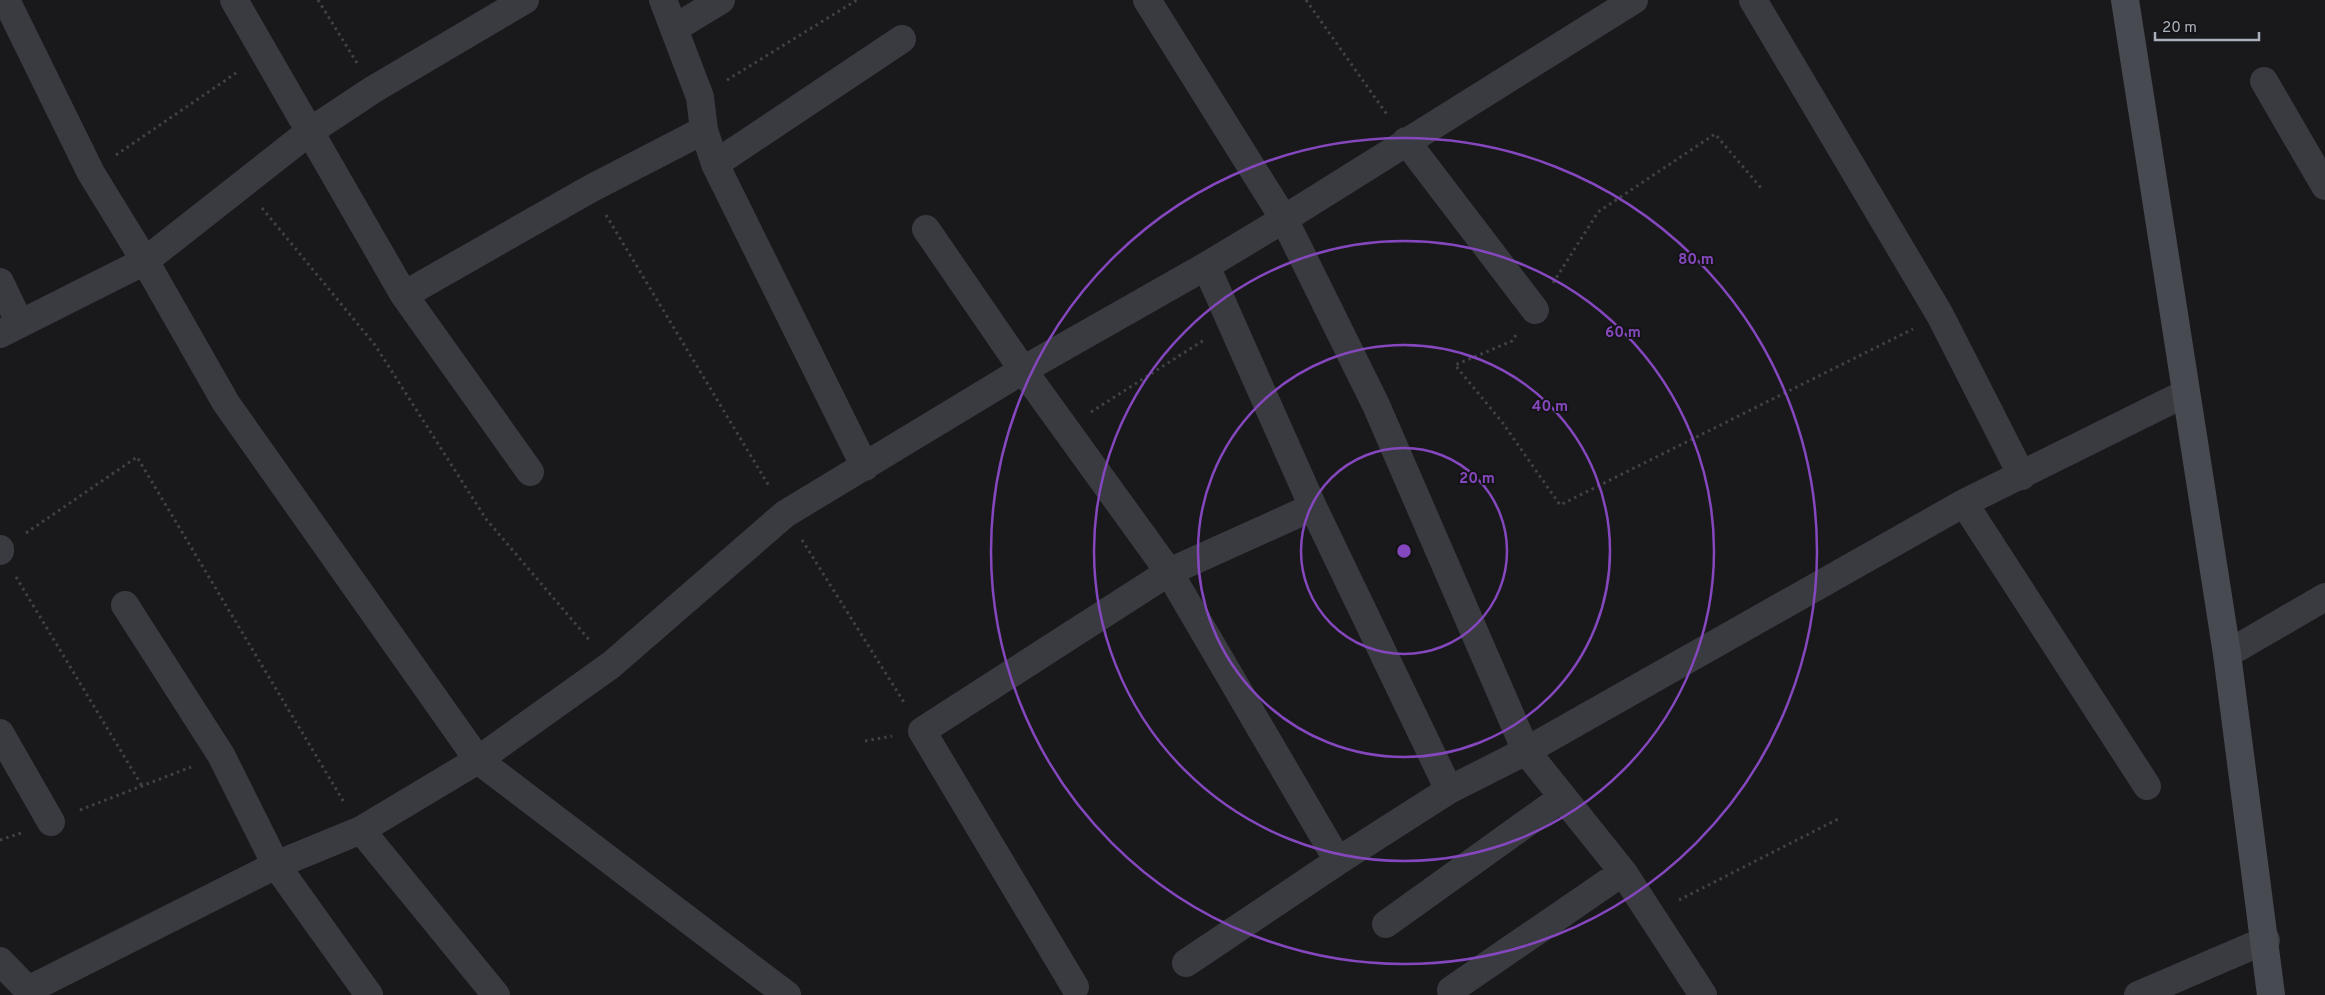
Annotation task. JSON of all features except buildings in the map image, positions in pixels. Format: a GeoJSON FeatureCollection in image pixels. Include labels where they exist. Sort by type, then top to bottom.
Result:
{"type":"FeatureCollection","features":[{"type":"Feature","properties":{"kind":"street"},"geometry":{"type":"LineString","coordinates":[[6,0],[91,173],[145,261],[226,403],[478,760],[787,995]]}},
{"type":"Feature","properties":{"kind":"street"},"geometry":{"type":"LineString","coordinates":[[234,0],[266,52],[309,132],[404,295],[530,472]]}},
{"type":"Feature","properties":{"kind":"street"},"geometry":{"type":"LineString","coordinates":[[0,282],[10,329],[145,261],[309,132],[374,89],[525,0]]}},
{"type":"Feature","properties":{"kind":"street"},"geometry":{"type":"LineString","coordinates":[[663,0],[700,97],[704,130],[715,164],[865,467]]}},
{"type":"Feature","properties":{"kind":"street"},"geometry":{"type":"LineString","coordinates":[[675,28],[721,0]]}},
{"type":"Feature","properties":{"kind":"street"},"geometry":{"type":"LineString","coordinates":[[1146,0],[1284,219],[1376,405],[1526,751],[1623,872],[1703,995]]}},
{"type":"Feature","properties":{"kind":"street"},"geometry":{"type":"LineString","coordinates":[[0,961],[28,990],[276,865],[361,830],[478,760],[611,665],[785,514],[1023,370],[1206,266],[1284,219],[1634,0]]}},
{"type":"Feature","properties":{"kind":"street"},"geometry":{"type":"LineString","coordinates":[[1753,0],[1940,315],[2022,476]]}},
{"type":"Feature","properties":{"kind":"street"},"geometry":{"type":"LineString","coordinates":[[2125,0],[2227,654],[2266,940],[2271,995]]}},
{"type":"Feature","properties":{"kind":"street"},"geometry":{"type":"LineString","coordinates":[[715,164],[902,39]]}},
{"type":"Feature","properties":{"kind":"street"},"geometry":{"type":"LineString","coordinates":[[2264,81],[2325,186]]}},
{"type":"Feature","properties":{"kind":"street"},"geometry":{"type":"LineString","coordinates":[[404,295],[590,189],[704,130]]}},
{"type":"Feature","properties":{"kind":"street"},"geometry":{"type":"LineString","coordinates":[[1406,141],[1535,310]]}},
{"type":"Feature","properties":{"kind":"street"},"geometry":{"type":"LineString","coordinates":[[926,229],[1023,370],[1169,572],[1338,860]]}},
{"type":"Feature","properties":{"kind":"street"},"geometry":{"type":"LineString","coordinates":[[1206,266],[1313,507],[1449,790]]}},
{"type":"Feature","properties":{"kind":"street"},"geometry":{"type":"LineString","coordinates":[[1186,963],[1338,860],[1449,790],[1526,751],[1964,503],[2022,476],[2186,393]]}},
{"type":"Feature","properties":{"kind":"street"},"geometry":{"type":"LineString","coordinates":[[1964,503],[2147,786]]}},
{"type":"Feature","properties":{"kind":"street"},"geometry":{"type":"LineString","coordinates":[[1075,987],[922,731],[1169,572],[1313,507]]}},
{"type":"Feature","properties":{"kind":"street"},"geometry":{"type":"LineString","coordinates":[[2227,654],[2325,597]]}},
{"type":"Feature","properties":{"kind":"street"},"geometry":{"type":"LineString","coordinates":[[125,605],[221,755],[276,865],[370,995]]}},
{"type":"Feature","properties":{"kind":"street"},"geometry":{"type":"LineString","coordinates":[[0,733],[51,822]]}},
{"type":"Feature","properties":{"kind":"street"},"geometry":{"type":"LineString","coordinates":[[1386,924],[1563,797]]}},
{"type":"Feature","properties":{"kind":"street"},"geometry":{"type":"LineString","coordinates":[[361,830],[496,995]]}},
{"type":"Feature","properties":{"kind":"street"},"geometry":{"type":"LineString","coordinates":[[1451,990],[1623,872]]}},
{"type":"Feature","properties":{"kind":"street"},"geometry":{"type":"LineString","coordinates":[[2138,995],[2266,940]]}},
{"type":"Feature","properties":{"kind":"path"},"geometry":{"type":"LineString","coordinates":[[318,0],[374,89]]}},
{"type":"Feature","properties":{"kind":"path"},"geometry":{"type":"LineString","coordinates":[[700,97],[856,0]]}},
{"type":"Feature","properties":{"kind":"path"},"geometry":{"type":"LineString","coordinates":[[1306,0],[1406,141]]}},
{"type":"Feature","properties":{"kind":"path"},"geometry":{"type":"LineString","coordinates":[[91,173],[266,52]]}},
{"type":"Feature","properties":{"kind":"path"},"geometry":{"type":"LineString","coordinates":[[1762,188],[1715,134],[1598,212],[1535,310],[1512,340],[1455,366],[1502,422],[1560,505],[1940,315]]}},
{"type":"Feature","properties":{"kind":"path"},"geometry":{"type":"LineString","coordinates":[[242,184],[375,344],[486,519],[611,665]]}},
{"type":"Feature","properties":{"kind":"path"},"geometry":{"type":"LineString","coordinates":[[590,189],[785,514],[922,731]]}},
{"type":"Feature","properties":{"kind":"path"},"geometry":{"type":"LineString","coordinates":[[1066,429],[1231,322]]}},
{"type":"Feature","properties":{"kind":"path"},"geometry":{"type":"LineString","coordinates":[[142,786],[0,550],[137,457],[361,830]]}},
{"type":"Feature","properties":{"kind":"path"},"geometry":{"type":"LineString","coordinates":[[51,822],[221,755]]}},
{"type":"Feature","properties":{"kind":"path"},"geometry":{"type":"LineString","coordinates":[[1652,914],[1840,818]]}}]}
